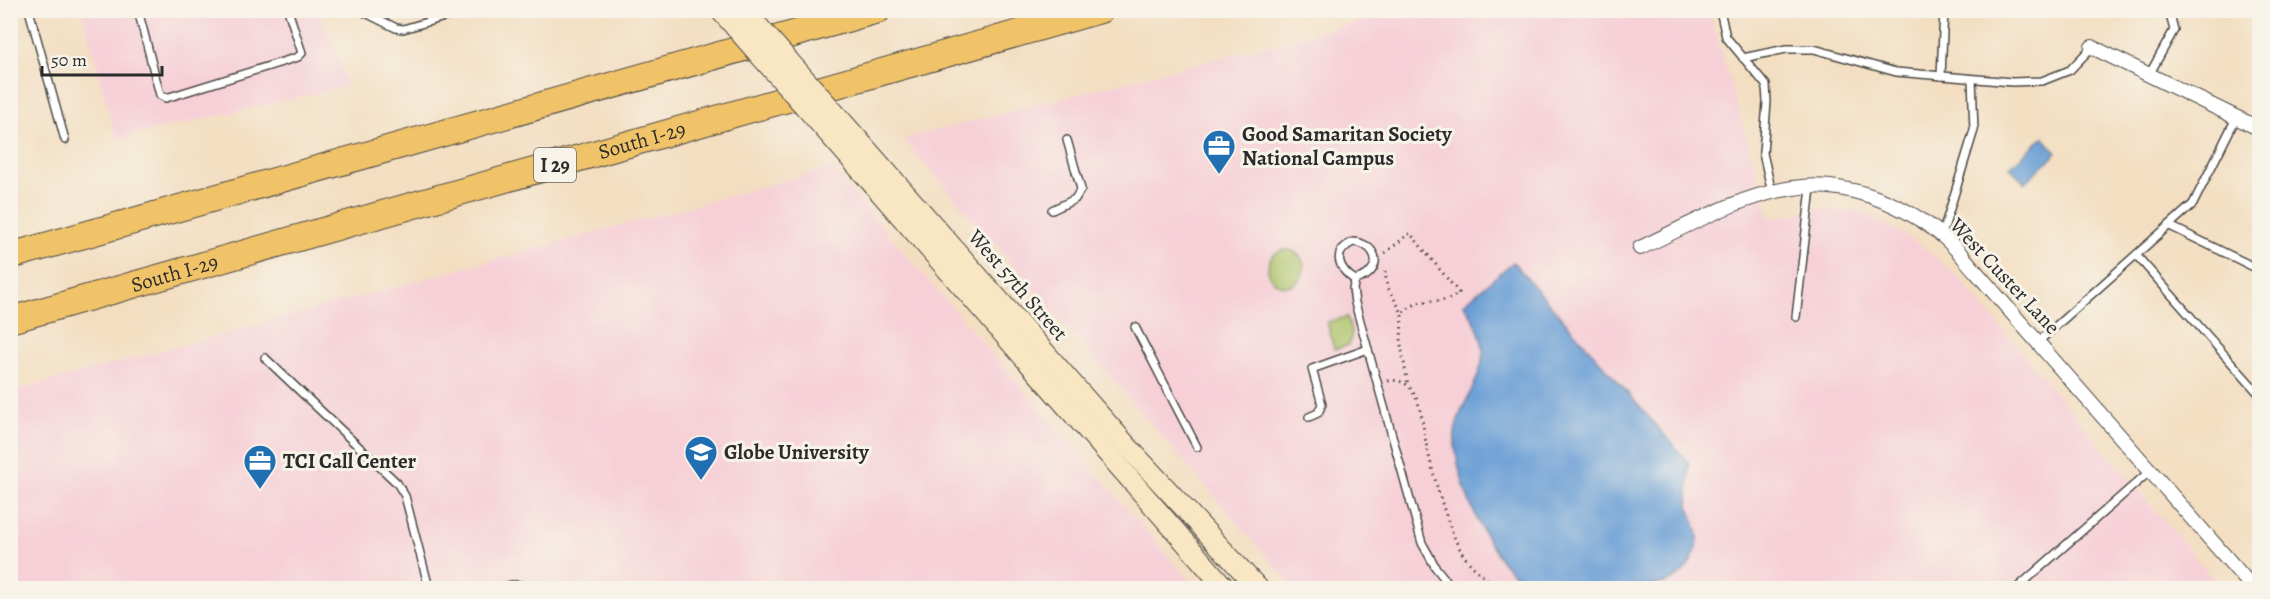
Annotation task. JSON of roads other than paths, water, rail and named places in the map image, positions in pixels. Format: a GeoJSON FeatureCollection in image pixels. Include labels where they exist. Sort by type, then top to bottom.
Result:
{"type":"FeatureCollection","features":[{"type":"Feature","properties":{"kind":"highway"},"geometry":{"type":"LineString","coordinates":[[10,256],[878,10]]}},
{"type":"Feature","properties":{"kind":"highway","name":"South I-29"},"geometry":{"type":"LineString","coordinates":[[10,320],[1100,10]]}},
{"type":"Feature","properties":{"kind":"main road","name":"West 57th Street"},"geometry":{"type":"LineString","coordinates":[[720,10],[856,151],[1258,588]]}},
{"type":"Feature","properties":{"kind":"main road","name":"West 57th Street"},"geometry":{"type":"LineString","coordinates":[[744,10],[856,151],[1224,588]]}},
{"type":"Feature","properties":{"kind":"street"},"geometry":{"type":"LineString","coordinates":[[2092,46],[2259,129]]}},
{"type":"Feature","properties":{"kind":"street","name":"West Custer Lane"},"geometry":{"type":"LineString","coordinates":[[1640,249],[1749,198],[1795,187],[1834,188],[1876,197],[1913,214],[1942,234],[2253,588]]}},
{"type":"Feature","properties":{"kind":"street"},"geometry":{"type":"LineString","coordinates":[[511,588],[519,588]]}},
{"type":"Feature","properties":{"kind":"lane"},"geometry":{"type":"LineString","coordinates":[[29,10],[65,140]]}},
{"type":"Feature","properties":{"kind":"lane"},"geometry":{"type":"LineString","coordinates":[[138,10],[160,95],[166,98],[298,57],[302,53],[288,10]]}},
{"type":"Feature","properties":{"kind":"lane"},"geometry":{"type":"LineString","coordinates":[[360,10],[396,28],[403,29],[469,10]]}},
{"type":"Feature","properties":{"kind":"lane"},"geometry":{"type":"LineString","coordinates":[[1720,10],[1726,37],[1766,85],[1763,153],[1772,193]]}},
{"type":"Feature","properties":{"kind":"lane"},"geometry":{"type":"LineString","coordinates":[[1941,76],[1944,10]]}},
{"type":"Feature","properties":{"kind":"lane"},"geometry":{"type":"LineString","coordinates":[[2149,75],[2174,30],[2167,13],[2178,10]]}},
{"type":"Feature","properties":{"kind":"lane"},"geometry":{"type":"LineString","coordinates":[[1743,58],[1786,49],[1814,49],[1896,72],[1972,79],[2042,81],[2070,70],[2092,46]]}},
{"type":"Feature","properties":{"kind":"lane"},"geometry":{"type":"LineString","coordinates":[[1942,234],[1974,130],[1972,79]]}},
{"type":"Feature","properties":{"kind":"lane"},"geometry":{"type":"LineString","coordinates":[[2037,342],[2137,256],[2193,204],[2236,118]]}},
{"type":"Feature","properties":{"kind":"lane"},"geometry":{"type":"LineString","coordinates":[[1052,210],[1075,199],[1082,189],[1067,140]]}},
{"type":"Feature","properties":{"kind":"lane"},"geometry":{"type":"LineString","coordinates":[[1796,317],[1811,188]]}},
{"type":"Feature","properties":{"kind":"lane"},"geometry":{"type":"LineString","coordinates":[[2170,226],[2259,270]]}},
{"type":"Feature","properties":{"kind":"lane"},"geometry":{"type":"LineString","coordinates":[[1359,242],[1369,247],[1375,257],[1375,263],[1369,273],[1355,280],[1343,271],[1339,260],[1347,245],[1359,242]]}},
{"type":"Feature","properties":{"kind":"lane"},"geometry":{"type":"LineString","coordinates":[[2137,256],[2259,395]]}},
{"type":"Feature","properties":{"kind":"lane"},"geometry":{"type":"LineString","coordinates":[[1355,280],[1353,289],[1355,303],[1422,543],[1436,568],[1452,588]]}},
{"type":"Feature","properties":{"kind":"lane"},"geometry":{"type":"LineString","coordinates":[[1135,327],[1197,447]]}},
{"type":"Feature","properties":{"kind":"lane"},"geometry":{"type":"LineString","coordinates":[[1309,417],[1318,413],[1322,404],[1311,369],[1368,349]]}},
{"type":"Feature","properties":{"kind":"lane"},"geometry":{"type":"LineString","coordinates":[[265,358],[397,483],[408,506],[429,588]]}},
{"type":"Feature","properties":{"kind":"lane"},"geometry":{"type":"LineString","coordinates":[[2017,588],[2150,471]]}},
{"type":"Feature","properties":{"kind":"water"},"geometry":{"type":"Polygon","coordinates":[[[2043,137],[2057,153],[2024,183],[2010,167],[2043,137]]]}},
{"type":"Feature","properties":{"kind":"water"},"geometry":{"type":"Polygon","coordinates":[[[1513,262],[1689,463],[1689,505],[1698,540],[1696,551],[1690,562],[1674,579],[1663,583],[1628,588],[1536,588],[1520,580],[1505,564],[1490,544],[1478,521],[1460,472],[1456,450],[1457,421],[1481,368],[1483,357],[1481,338],[1464,304],[1513,262]]]}},
{"type":"Feature","properties":{"kind":"place","name":"Good Samaritan Society National Campus"},"geometry":{"type":"Point","coordinates":[1219,175]}},
{"type":"Feature","properties":{"kind":"place","name":"Globe University"},"geometry":{"type":"Point","coordinates":[701,481]}},
{"type":"Feature","properties":{"kind":"place","name":"TCI Call Center"},"geometry":{"type":"Point","coordinates":[260,490]}}]}
